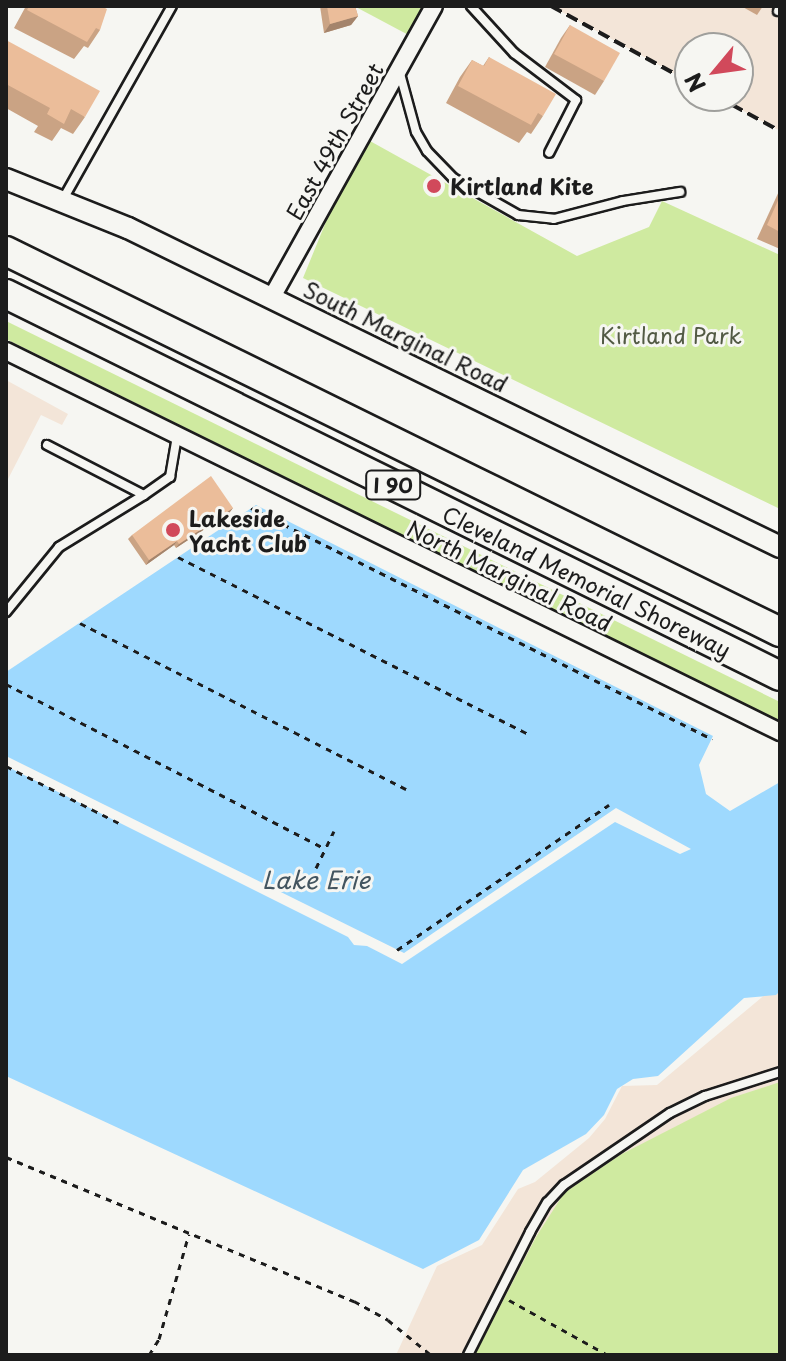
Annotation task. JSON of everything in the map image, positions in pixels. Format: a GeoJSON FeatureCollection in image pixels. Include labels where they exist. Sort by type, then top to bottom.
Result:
{"type":"FeatureCollection","features":[{"type":"Feature","properties":{"kind":"highway","name":"Cleveland Memorial Shoreway"},"geometry":{"type":"LineString","coordinates":[[6,251],[780,632]]}},
{"type":"Feature","properties":{"kind":"highway","name":"Cleveland Memorial Shoreway"},"geometry":{"type":"LineString","coordinates":[[6,294],[780,676]]}},
{"type":"Feature","properties":{"kind":"street","name":"East 49th Street"},"geometry":{"type":"LineString","coordinates":[[272,297],[434,6]]}},
{"type":"Feature","properties":{"kind":"street","name":"South Marginal Road"},"geometry":{"type":"LineString","coordinates":[[6,179],[128,228],[780,547]]}},
{"type":"Feature","properties":{"kind":"street","name":"North Marginal Road"},"geometry":{"type":"LineString","coordinates":[[6,351],[780,732]]}},
{"type":"Feature","properties":{"kind":"lane"},"geometry":{"type":"LineString","coordinates":[[62,202],[172,6]]}},
{"type":"Feature","properties":{"kind":"lane"},"geometry":{"type":"LineString","coordinates":[[471,6],[514,53],[576,100],[549,153]]}},
{"type":"Feature","properties":{"kind":"lane"},"geometry":{"type":"LineString","coordinates":[[399,69],[416,132],[427,151],[453,178],[518,215],[554,219],[623,201],[680,192]]}},
{"type":"Feature","properties":{"kind":"lane"},"geometry":{"type":"LineString","coordinates":[[6,612],[59,547],[170,477],[177,435]]}},
{"type":"Feature","properties":{"kind":"lane"},"geometry":{"type":"LineString","coordinates":[[47,445],[144,495]]}},
{"type":"Feature","properties":{"kind":"lane"},"geometry":{"type":"LineString","coordinates":[[468,1355],[547,1203],[564,1185],[670,1113],[705,1096],[780,1072]]}},
{"type":"Feature","properties":{"kind":"path"},"geometry":{"type":"LineString","coordinates":[[251,508],[712,739]]}},
{"type":"Feature","properties":{"kind":"path"},"geometry":{"type":"LineString","coordinates":[[178,557],[528,734]]}},
{"type":"Feature","properties":{"kind":"path"},"geometry":{"type":"LineString","coordinates":[[80,623],[406,789]]}},
{"type":"Feature","properties":{"kind":"path"},"geometry":{"type":"LineString","coordinates":[[6,684],[325,849]]}},
{"type":"Feature","properties":{"kind":"path"},"geometry":{"type":"LineString","coordinates":[[6,766],[119,823]]}},
{"type":"Feature","properties":{"kind":"path"},"geometry":{"type":"LineString","coordinates":[[397,950],[609,805]]}},
{"type":"Feature","properties":{"kind":"path"},"geometry":{"type":"LineString","coordinates":[[316,868],[334,831]]}},
{"type":"Feature","properties":{"kind":"path"},"geometry":{"type":"LineString","coordinates":[[6,1157],[354,1301],[388,1320],[431,1355]]}},
{"type":"Feature","properties":{"kind":"path"},"geometry":{"type":"LineString","coordinates":[[149,1355],[159,1339],[189,1233]]}},
{"type":"Feature","properties":{"kind":"path"},"geometry":{"type":"LineString","coordinates":[[499,1293],[608,1355]]}},
{"type":"Feature","properties":{"kind":"shaded area"},"geometry":{"type":"Polygon","coordinates":[[[551,6],[780,6],[780,131],[745,112],[754,112],[754,32],[674,32],[674,73],[551,6]]]}},
{"type":"Feature","properties":{"kind":"shaded area"},"geometry":{"type":"Polygon","coordinates":[[[6,380],[68,414],[62,425],[41,415],[6,483],[6,380]]]}},
{"type":"Feature","properties":{"kind":"shaded area"},"geometry":{"type":"Polygon","coordinates":[[[780,982],[780,1355],[396,1355],[437,1266],[482,1245],[518,1189],[535,1182],[589,1138],[605,1119],[622,1086],[657,1085],[780,982]]]}},
{"type":"Feature","properties":{"kind":"green space"},"geometry":{"type":"Polygon","coordinates":[[[354,6],[434,6],[416,39],[354,6]]]}},
{"type":"Feature","properties":{"kind":"green space","name":"Kirtland Park"},"geometry":{"type":"Polygon","coordinates":[[[361,136],[577,256],[649,227],[662,201],[780,255],[780,509],[303,278],[361,136]]]}},
{"type":"Feature","properties":{"kind":"green space"},"geometry":{"type":"Polygon","coordinates":[[[6,321],[780,702],[780,722],[6,339],[6,321]]]}},
{"type":"Feature","properties":{"kind":"green space"},"geometry":{"type":"Polygon","coordinates":[[[780,1082],[780,1355],[475,1355],[536,1237],[564,1193],[620,1155],[731,1098],[780,1082]]]}},
{"type":"Feature","properties":{"kind":"water","name":"Lake Erie"},"geometry":{"type":"Polygon","coordinates":[[[256,505],[713,736],[699,765],[706,794],[730,811],[780,782],[780,991],[776,995],[744,998],[658,1076],[633,1079],[617,1089],[604,1115],[586,1134],[523,1170],[479,1240],[423,1269],[6,1076],[6,672],[256,505]]]}},
{"type":"Feature","properties":{"kind":"pier"},"geometry":{"type":"Polygon","coordinates":[[[6,756],[404,953],[616,808],[691,849],[680,854],[615,822],[402,964],[367,946],[354,945],[348,937],[6,766],[6,756]]]}},
{"type":"Feature","properties":{"kind":"building"},"geometry":{"type":"Polygon","coordinates":[[[29,6],[101,6],[107,9],[100,30],[96,28],[87,42],[27,10],[29,6]]]}},
{"type":"Feature","properties":{"kind":"building"},"geometry":{"type":"Polygon","coordinates":[[[327,6],[355,6],[358,16],[330,24],[327,6]]]}},
{"type":"Feature","properties":{"kind":"building"},"geometry":{"type":"Polygon","coordinates":[[[570,25],[620,53],[604,81],[554,54],[570,25]]]}},
{"type":"Feature","properties":{"kind":"building"},"geometry":{"type":"Polygon","coordinates":[[[6,40],[100,91],[85,117],[71,109],[64,124],[47,114],[50,108],[6,84],[6,40]]]}},
{"type":"Feature","properties":{"kind":"building"},"geometry":{"type":"Polygon","coordinates":[[[489,57],[556,94],[543,116],[538,113],[531,125],[458,86],[472,60],[484,66],[489,57]]]}},
{"type":"Feature","properties":{"kind":"building"},"geometry":{"type":"Polygon","coordinates":[[[780,196],[780,232],[767,225],[780,196]]]}},
{"type":"Feature","properties":{"kind":"building","name":"Lakeside Yacht Club"},"geometry":{"type":"Polygon","coordinates":[[[211,476],[233,508],[149,560],[132,535],[211,476]]]}},
{"type":"Feature","properties":{"kind":"railway"},"geometry":{"type":"LineString","coordinates":[[551,6],[674,73]]}},
{"type":"Feature","properties":{"kind":"railway"},"geometry":{"type":"LineString","coordinates":[[745,112],[780,131]]}},
{"type":"Feature","properties":{"kind":"place","name":"Kirtland Kite"},"geometry":{"type":"Point","coordinates":[434,186]}},
{"type":"Feature","properties":{"kind":"place","name":"Lakeside Yacht Club"},"geometry":{"type":"Point","coordinates":[173,530]}}]}
